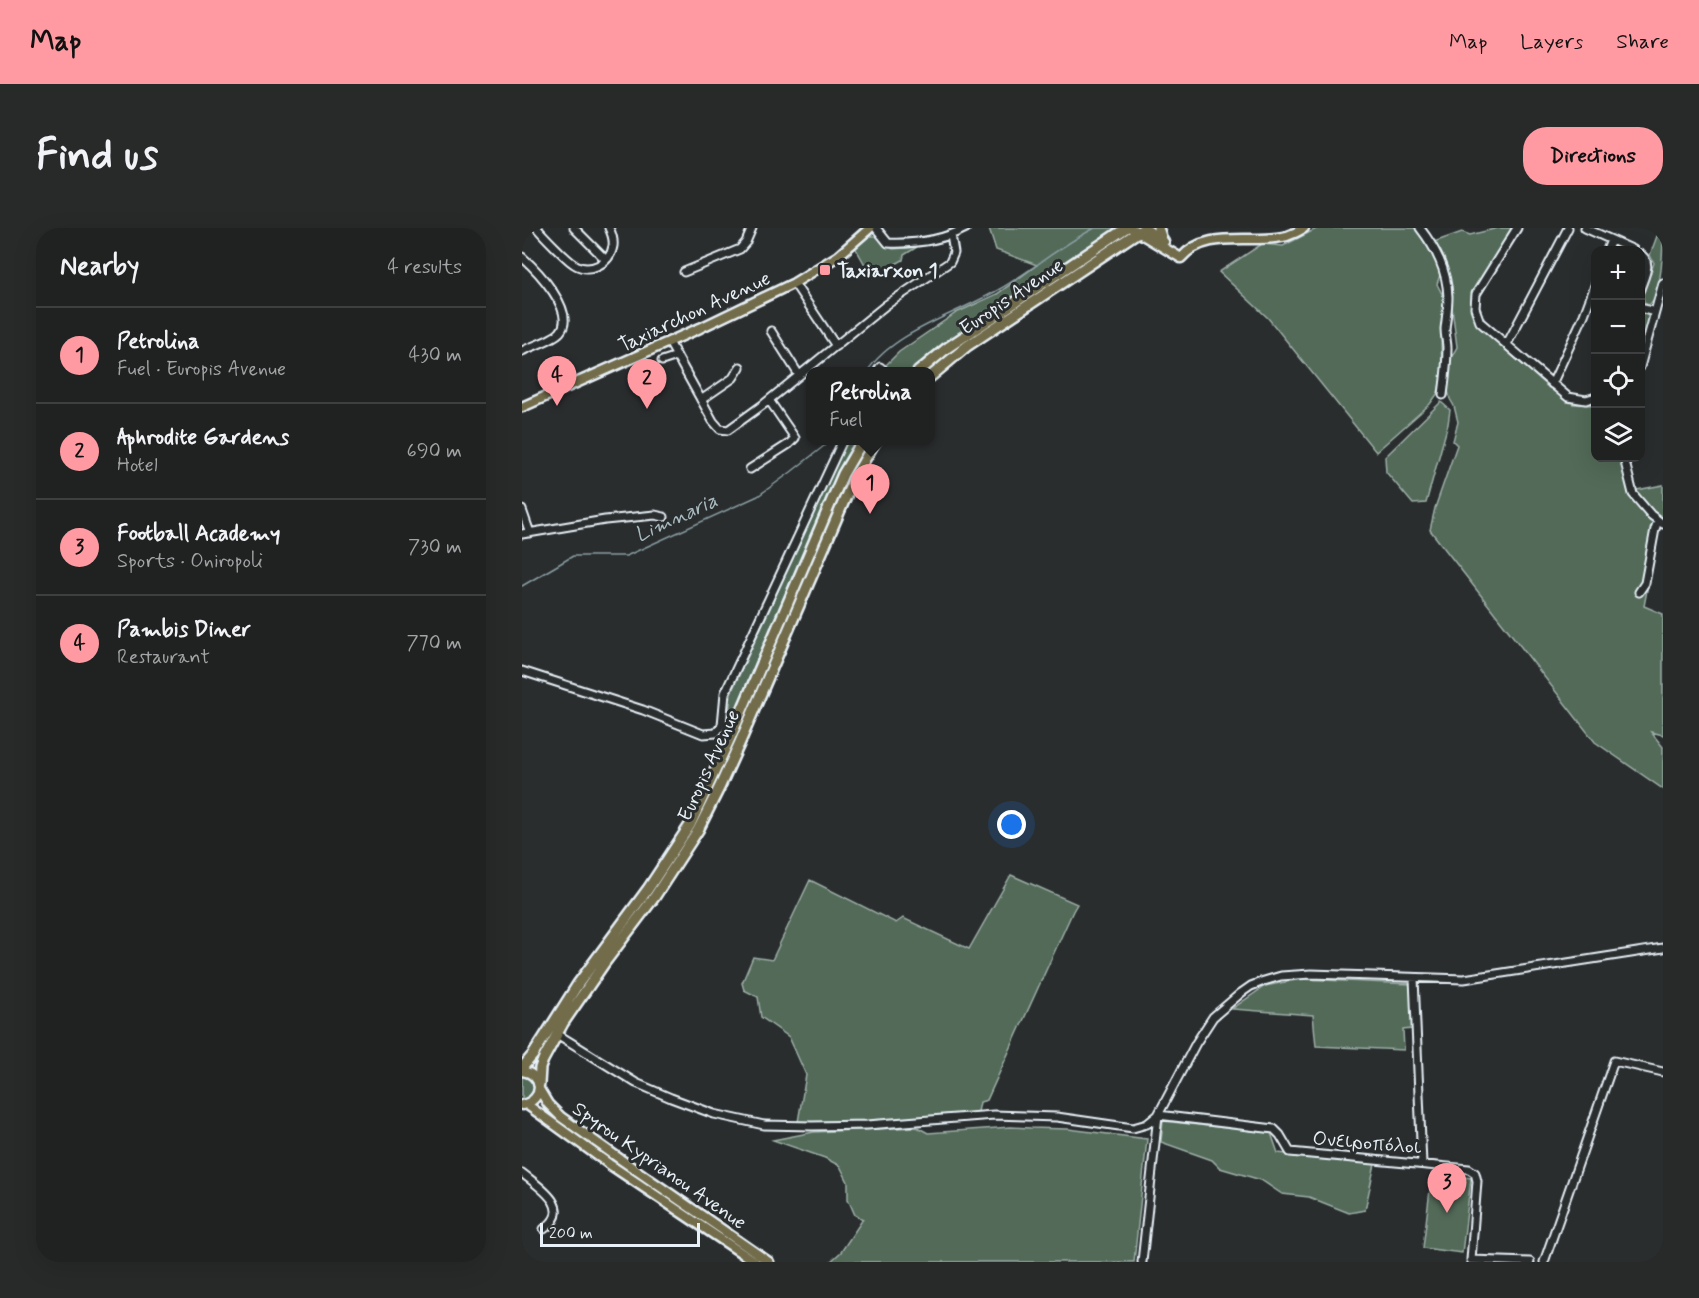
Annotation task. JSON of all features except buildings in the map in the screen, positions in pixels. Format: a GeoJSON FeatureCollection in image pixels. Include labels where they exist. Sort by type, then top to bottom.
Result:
{"type":"FeatureCollection","features":[{"type":"Feature","properties":{"kind":"highway"},"geometry":{"type":"LineString","coordinates":[[1158,228],[1162,240]]}},
{"type":"Feature","properties":{"kind":"highway","name":"Europis Avenue"},"geometry":{"type":"LineString","coordinates":[[924,367],[947,348],[1116,231],[1137,229]]}},
{"type":"Feature","properties":{"kind":"highway","name":"Europis Avenue"},"geometry":{"type":"LineString","coordinates":[[935,373],[967,346],[1137,229]]}},
{"type":"Feature","properties":{"kind":"highway","name":"Europis Avenue"},"geometry":{"type":"LineString","coordinates":[[522,1070],[690,825],[731,736],[843,474],[861,445]]}},
{"type":"Feature","properties":{"kind":"highway","name":"Europis Avenue"},"geometry":{"type":"LineString","coordinates":[[539,1086],[540,1068],[557,1034],[605,962],[655,896],[698,830],[740,742],[847,494],[874,445]]}},
{"type":"Feature","properties":{"kind":"main road","name":"Taxiarchon Avenue"},"geometry":{"type":"LineString","coordinates":[[522,407],[669,342],[794,283],[838,256],[870,228]]}},
{"type":"Feature","properties":{"kind":"main road"},"geometry":{"type":"LineString","coordinates":[[1181,258],[1190,248],[1204,240],[1284,236],[1305,228]]}},
{"type":"Feature","properties":{"kind":"main road"},"geometry":{"type":"LineString","coordinates":[[1137,229],[1162,240],[1175,249],[1181,258]]}},
{"type":"Feature","properties":{"kind":"main road"},"geometry":{"type":"LineString","coordinates":[[1137,229],[1181,258]]}},
{"type":"Feature","properties":{"kind":"main road","name":"Spyrou Kyprianou Avenue"},"geometry":{"type":"LineString","coordinates":[[522,1070],[532,1074],[548,1104],[561,1117],[769,1262]]}},
{"type":"Feature","properties":{"kind":"main road"},"geometry":{"type":"LineString","coordinates":[[523,1105],[535,1099],[539,1086]]}},
{"type":"Feature","properties":{"kind":"main road","name":"Spyrou Kyprianou Avenue"},"geometry":{"type":"LineString","coordinates":[[523,1105],[755,1262]]}},
{"type":"Feature","properties":{"kind":"street"},"geometry":{"type":"LineString","coordinates":[[537,228],[573,264],[584,268],[601,264],[610,255],[613,237],[609,228]]}},
{"type":"Feature","properties":{"kind":"street"},"geometry":{"type":"LineString","coordinates":[[574,228],[606,260]]}},
{"type":"Feature","properties":{"kind":"street"},"geometry":{"type":"LineString","coordinates":[[684,272],[740,249],[752,228]]}},
{"type":"Feature","properties":{"kind":"street"},"geometry":{"type":"LineString","coordinates":[[876,228],[888,243],[909,244],[951,235],[966,228]]}},
{"type":"Feature","properties":{"kind":"street"},"geometry":{"type":"LineString","coordinates":[[1420,228],[1441,261],[1447,284],[1445,332],[1447,348],[1443,395]]}},
{"type":"Feature","properties":{"kind":"street"},"geometry":{"type":"LineString","coordinates":[[1517,228],[1476,294],[1475,308],[1480,322],[1568,397],[1578,400],[1591,398]]}},
{"type":"Feature","properties":{"kind":"street"},"geometry":{"type":"LineString","coordinates":[[1507,344],[1568,228]]}},
{"type":"Feature","properties":{"kind":"street"},"geometry":{"type":"LineString","coordinates":[[1585,228],[1625,246]]}},
{"type":"Feature","properties":{"kind":"street"},"geometry":{"type":"LineString","coordinates":[[809,367],[886,304],[950,262],[954,254],[951,235]]}},
{"type":"Feature","properties":{"kind":"street"},"geometry":{"type":"LineString","coordinates":[[1609,246],[1611,240]]}},
{"type":"Feature","properties":{"kind":"street"},"geometry":{"type":"LineString","coordinates":[[522,257],[548,285],[564,314],[565,322],[558,334],[522,351]]}},
{"type":"Feature","properties":{"kind":"street"},"geometry":{"type":"LineString","coordinates":[[1645,257],[1648,264],[1645,275]]}},
{"type":"Feature","properties":{"kind":"street"},"geometry":{"type":"LineString","coordinates":[[794,283],[836,346]]}},
{"type":"Feature","properties":{"kind":"street"},"geometry":{"type":"LineString","coordinates":[[1644,354],[1663,284]]}},
{"type":"Feature","properties":{"kind":"street"},"geometry":{"type":"LineString","coordinates":[[1552,384],[1591,296]]}},
{"type":"Feature","properties":{"kind":"street"},"geometry":{"type":"LineString","coordinates":[[1645,309],[1654,312]]}},
{"type":"Feature","properties":{"kind":"street"},"geometry":{"type":"LineString","coordinates":[[771,332],[799,375]]}},
{"type":"Feature","properties":{"kind":"street"},"geometry":{"type":"LineString","coordinates":[[669,342],[713,421],[723,430],[728,430],[742,422],[806,370]]}},
{"type":"Feature","properties":{"kind":"street"},"geometry":{"type":"LineString","coordinates":[[662,361],[676,356]]}},
{"type":"Feature","properties":{"kind":"street"},"geometry":{"type":"LineString","coordinates":[[701,400],[733,378],[740,367]]}},
{"type":"Feature","properties":{"kind":"street"},"geometry":{"type":"LineString","coordinates":[[750,469],[795,438],[769,400]]}},
{"type":"Feature","properties":{"kind":"street"},"geometry":{"type":"LineString","coordinates":[[522,670],[643,710],[703,734],[716,733],[723,725],[725,693],[841,445]]}},
{"type":"Feature","properties":{"kind":"street"},"geometry":{"type":"LineString","coordinates":[[1625,462],[1633,494],[1661,523],[1655,529],[1645,583],[1639,592]]}},
{"type":"Feature","properties":{"kind":"street"},"geometry":{"type":"LineString","coordinates":[[522,510],[526,533],[605,520],[655,515],[664,517]]}},
{"type":"Feature","properties":{"kind":"street"},"geometry":{"type":"LineString","coordinates":[[1142,1262],[1158,1115],[1204,1028],[1222,1008],[1251,986],[1281,976],[1303,974],[1452,980],[1663,948]]}},
{"type":"Feature","properties":{"kind":"street"},"geometry":{"type":"LineString","coordinates":[[1414,978],[1422,1164]]}},
{"type":"Feature","properties":{"kind":"street"},"geometry":{"type":"LineString","coordinates":[[557,1034],[636,1083],[714,1114],[765,1125],[867,1125],[994,1115],[1057,1118],[1133,1128],[1147,1124],[1158,1115]]}},
{"type":"Feature","properties":{"kind":"street"},"geometry":{"type":"LineString","coordinates":[[1544,1262],[1614,1061],[1663,1072]]}},
{"type":"Feature","properties":{"kind":"street","name":"Ονειροπόλοι"},"geometry":{"type":"LineString","coordinates":[[1158,1115],[1274,1129],[1290,1152],[1469,1169],[1475,1173],[1477,1181],[1471,1260],[1530,1262]]}},
{"type":"Feature","properties":{"kind":"street"},"geometry":{"type":"LineString","coordinates":[[1147,1124],[1155,1138]]}},
{"type":"Feature","properties":{"kind":"street"},"geometry":{"type":"LineString","coordinates":[[522,1173],[550,1196],[555,1203],[555,1217],[543,1229]]}},
{"type":"Feature","properties":{"kind":"green space"},"geometry":{"type":"Polygon","coordinates":[[[989,228],[1113,228],[1113,231],[1080,254],[958,334],[918,367],[884,367],[899,352],[956,313],[997,294],[1037,265],[996,250],[989,228]]]}},
{"type":"Feature","properties":{"kind":"green space"},"geometry":{"type":"Polygon","coordinates":[[[1318,228],[1416,228],[1431,250],[1441,272],[1437,284],[1444,298],[1441,338],[1442,374],[1438,393],[1430,404],[1376,452],[1268,318],[1219,272],[1262,244],[1283,246],[1318,228]]]}},
{"type":"Feature","properties":{"kind":"green space"},"geometry":{"type":"Polygon","coordinates":[[[1498,228],[1513,228],[1474,293],[1478,325],[1549,388],[1573,404],[1591,405],[1591,462],[1620,462],[1629,490],[1634,494],[1637,490],[1663,485],[1663,521],[1659,527],[1644,606],[1663,614],[1663,735],[1651,732],[1663,747],[1663,789],[1595,742],[1430,530],[1435,508],[1457,445],[1453,441],[1458,422],[1447,387],[1448,363],[1457,347],[1449,284],[1443,259],[1434,242],[1462,232],[1470,235],[1498,228]]]}},
{"type":"Feature","properties":{"kind":"green space"},"geometry":{"type":"Polygon","coordinates":[[[1660,228],[1663,228],[1660,280],[1654,299],[1649,305],[1645,303],[1645,289],[1654,263],[1650,255],[1660,228]]]}},
{"type":"Feature","properties":{"kind":"green space"},"geometry":{"type":"Polygon","coordinates":[[[868,236],[876,236],[893,249],[917,247],[904,255],[903,260],[872,277],[855,247],[868,236]]]}},
{"type":"Feature","properties":{"kind":"green space"},"geometry":{"type":"Polygon","coordinates":[[[1645,314],[1649,319],[1645,334],[1645,314]]]}},
{"type":"Feature","properties":{"kind":"green space"},"geometry":{"type":"Polygon","coordinates":[[[1441,402],[1450,410],[1448,424],[1426,503],[1413,504],[1386,472],[1385,457],[1441,402]]]}},
{"type":"Feature","properties":{"kind":"green space"},"geometry":{"type":"Polygon","coordinates":[[[845,445],[859,445],[851,457],[727,733],[731,693],[845,445]]]}},
{"type":"Feature","properties":{"kind":"green space"},"geometry":{"type":"Polygon","coordinates":[[[1011,875],[1077,904],[987,1100],[980,1102],[978,1112],[868,1121],[798,1122],[806,1075],[789,1037],[761,1017],[758,997],[744,990],[742,983],[753,957],[772,960],[810,880],[896,923],[903,918],[969,949],[1011,875]]]}},
{"type":"Feature","properties":{"kind":"green space"},"geometry":{"type":"Polygon","coordinates":[[[1301,979],[1411,984],[1412,1029],[1403,1030],[1404,1050],[1316,1046],[1313,1015],[1232,1009],[1265,986],[1301,979]]]}},
{"type":"Feature","properties":{"kind":"green space"},"geometry":{"type":"Polygon","coordinates":[[[522,1075],[532,1081],[535,1088],[532,1096],[522,1101],[522,1075]]]}},
{"type":"Feature","properties":{"kind":"green space"},"geometry":{"type":"Polygon","coordinates":[[[1163,1121],[1271,1133],[1278,1153],[1375,1164],[1365,1210],[1349,1213],[1309,1197],[1282,1194],[1261,1180],[1220,1168],[1212,1160],[1161,1142],[1163,1121]]]}},
{"type":"Feature","properties":{"kind":"green space"},"geometry":{"type":"Polygon","coordinates":[[[917,1127],[928,1133],[1011,1127],[1068,1129],[1147,1139],[1134,1262],[830,1262],[841,1252],[863,1219],[855,1215],[848,1199],[848,1182],[840,1166],[825,1158],[773,1140],[814,1132],[917,1127]]]}},
{"type":"Feature","properties":{"kind":"green space"},"geometry":{"type":"Polygon","coordinates":[[[1432,1173],[1471,1178],[1462,1253],[1423,1248],[1432,1173]]]}},
{"type":"Feature","properties":{"kind":"waterway","name":"Limnaria"},"geometry":{"type":"LineString","coordinates":[[871,367],[878,358],[909,335],[998,290],[1095,228]]}},
{"type":"Feature","properties":{"kind":"waterway","name":"Limnaria"},"geometry":{"type":"LineString","coordinates":[[522,586],[573,556],[626,556],[758,496],[825,445]]}},
{"type":"Feature","properties":{"kind":"place","name":"Taxiarxon 1"},"geometry":{"type":"Point","coordinates":[825,270]}},
{"type":"Feature","properties":{"kind":"place","name":"Pambis Diner"},"geometry":{"type":"Point","coordinates":[557,406]}},
{"type":"Feature","properties":{"kind":"place","name":"Aphrodite Gardens"},"geometry":{"type":"Point","coordinates":[647,409]}},
{"type":"Feature","properties":{"kind":"place","name":"Petrolina"},"geometry":{"type":"Point","coordinates":[870,514]}},
{"type":"Feature","properties":{"kind":"place","name":"Football Academy"},"geometry":{"type":"Point","coordinates":[1447,1213]}}]}
